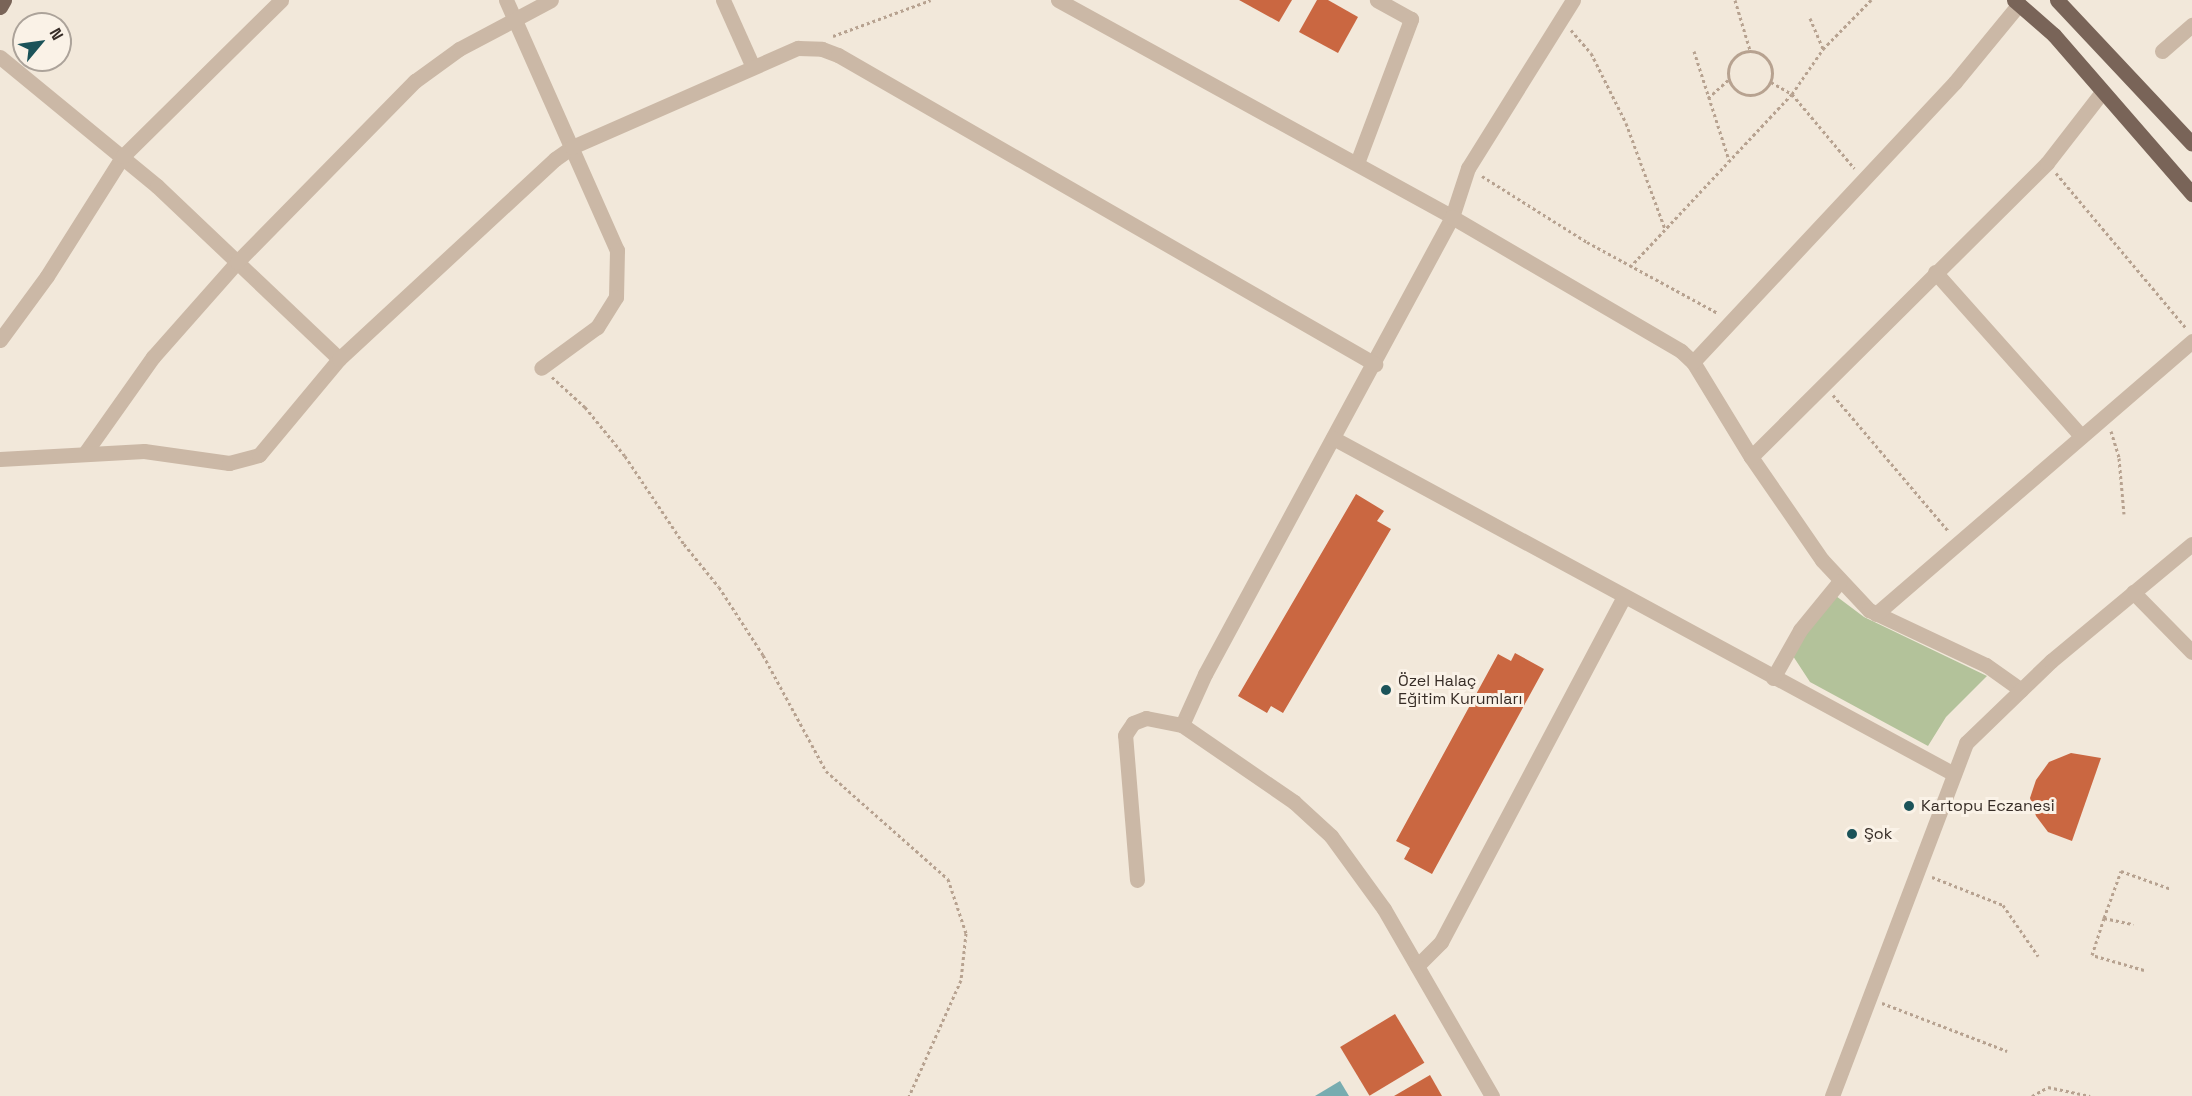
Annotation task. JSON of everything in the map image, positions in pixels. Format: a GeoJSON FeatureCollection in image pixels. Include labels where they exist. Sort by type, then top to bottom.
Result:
{"type":"FeatureCollection","features":[{"type":"Feature","properties":{"kind":"main road"},"geometry":{"type":"LineString","coordinates":[[0,8],[4,0]]}},
{"type":"Feature","properties":{"kind":"main road"},"geometry":{"type":"LineString","coordinates":[[2057,0],[2192,144]]}},
{"type":"Feature","properties":{"kind":"main road"},"geometry":{"type":"LineString","coordinates":[[2016,2],[2054,35],[2192,194]]}},
{"type":"Feature","properties":{"kind":"street"},"geometry":{"type":"LineString","coordinates":[[0,340],[47,276],[123,156],[281,0]]}},
{"type":"Feature","properties":{"kind":"street"},"geometry":{"type":"LineString","coordinates":[[506,0],[617,250],[616,297],[597,327],[541,368]]}},
{"type":"Feature","properties":{"kind":"street"},"geometry":{"type":"LineString","coordinates":[[85,453],[153,357],[237,262],[415,81],[459,49],[551,0]]}},
{"type":"Feature","properties":{"kind":"street"},"geometry":{"type":"LineString","coordinates":[[723,0],[753,67]]}},
{"type":"Feature","properties":{"kind":"street"},"geometry":{"type":"LineString","coordinates":[[1058,0],[1358,163],[1647,329],[1693,362],[1750,457],[1840,581],[1876,614],[1986,665],[2021,690]]}},
{"type":"Feature","properties":{"kind":"street"},"geometry":{"type":"LineString","coordinates":[[1358,163],[1411,19],[1377,0]]}},
{"type":"Feature","properties":{"kind":"street"},"geometry":{"type":"LineString","coordinates":[[1182,725],[1205,674],[1452,217],[1468,168],[1573,0]]}},
{"type":"Feature","properties":{"kind":"street"},"geometry":{"type":"LineString","coordinates":[[1693,362],[1956,82],[2016,2]]}},
{"type":"Feature","properties":{"kind":"street"},"geometry":{"type":"LineString","coordinates":[[2162,51],[2192,25]]}},
{"type":"Feature","properties":{"kind":"street"},"geometry":{"type":"LineString","coordinates":[[0,459],[144,451],[229,464],[245,461],[271,444],[339,358],[572,147],[681,102],[798,48],[822,49],[1374,364]]}},
{"type":"Feature","properties":{"kind":"street"},"geometry":{"type":"LineString","coordinates":[[0,57],[123,156],[339,358]]}},
{"type":"Feature","properties":{"kind":"street"},"geometry":{"type":"LineString","coordinates":[[1750,457],[2047,163],[2102,92]]}},
{"type":"Feature","properties":{"kind":"street"},"geometry":{"type":"LineString","coordinates":[[1935,272],[2081,436]]}},
{"type":"Feature","properties":{"kind":"street"},"geometry":{"type":"LineString","coordinates":[[1876,614],[2192,341]]}},
{"type":"Feature","properties":{"kind":"street"},"geometry":{"type":"LineString","coordinates":[[1333,438],[1954,774]]}},
{"type":"Feature","properties":{"kind":"street"},"geometry":{"type":"LineString","coordinates":[[1832,1096],[1966,743],[2021,690],[2133,592],[2192,544]]}},
{"type":"Feature","properties":{"kind":"street"},"geometry":{"type":"LineString","coordinates":[[1773,678],[1800,630],[1840,581]]}},
{"type":"Feature","properties":{"kind":"street"},"geometry":{"type":"LineString","coordinates":[[2133,592],[2192,652]]}},
{"type":"Feature","properties":{"kind":"street"},"geometry":{"type":"LineString","coordinates":[[1417,966],[1441,942],[1624,597]]}},
{"type":"Feature","properties":{"kind":"street"},"geometry":{"type":"LineString","coordinates":[[1137,880],[1125,735],[1132,723],[1146,718],[1182,725],[1294,802],[1330,836],[1357,868],[1492,1096]]}},
{"type":"Feature","properties":{"kind":"path"},"geometry":{"type":"LineString","coordinates":[[822,49],[843,30],[931,0]]}},
{"type":"Feature","properties":{"kind":"path"},"geometry":{"type":"LineString","coordinates":[[1735,0],[1750,50],[1769,60],[1771,82]]}},
{"type":"Feature","properties":{"kind":"path"},"geometry":{"type":"LineString","coordinates":[[1630,267],[1791,94],[1823,49],[1871,0]]}},
{"type":"Feature","properties":{"kind":"path"},"geometry":{"type":"LineString","coordinates":[[1809,18],[1823,49]]}},
{"type":"Feature","properties":{"kind":"path"},"geometry":{"type":"LineString","coordinates":[[1562,20],[1591,53],[1626,123],[1665,229]]}},
{"type":"Feature","properties":{"kind":"path"},"geometry":{"type":"LineString","coordinates":[[1708,98],[1729,79],[1732,59],[1750,50]]}},
{"type":"Feature","properties":{"kind":"path"},"geometry":{"type":"LineString","coordinates":[[1694,51],[1728,160]]}},
{"type":"Feature","properties":{"kind":"path"},"geometry":{"type":"LineString","coordinates":[[1729,79],[1745,94],[1760,93],[1771,82]]}},
{"type":"Feature","properties":{"kind":"path"},"geometry":{"type":"LineString","coordinates":[[1771,82],[1791,94],[1865,180]]}},
{"type":"Feature","properties":{"kind":"path"},"geometry":{"type":"LineString","coordinates":[[2047,163],[2192,335]]}},
{"type":"Feature","properties":{"kind":"path"},"geometry":{"type":"LineString","coordinates":[[1468,168],[1630,267],[1731,320]]}},
{"type":"Feature","properties":{"kind":"path"},"geometry":{"type":"LineString","coordinates":[[541,368],[585,407],[625,456],[684,544],[719,587],[764,655],[826,771],[948,879],[966,933],[962,980],[909,1096]]}},
{"type":"Feature","properties":{"kind":"path"},"geometry":{"type":"LineString","coordinates":[[1824,385],[1958,541]]}},
{"type":"Feature","properties":{"kind":"path"},"geometry":{"type":"LineString","coordinates":[[2105,416],[2119,458],[2124,514]]}},
{"type":"Feature","properties":{"kind":"path"},"geometry":{"type":"LineString","coordinates":[[1916,871],[2003,905],[2038,956]]}},
{"type":"Feature","properties":{"kind":"path"},"geometry":{"type":"LineString","coordinates":[[2144,969],[2092,955],[2104,918],[2121,871],[2171,889]]}},
{"type":"Feature","properties":{"kind":"path"},"geometry":{"type":"LineString","coordinates":[[2104,918],[2133,924]]}},
{"type":"Feature","properties":{"kind":"path"},"geometry":{"type":"LineString","coordinates":[[1869,998],[2007,1051]]}},
{"type":"Feature","properties":{"kind":"path"},"geometry":{"type":"LineString","coordinates":[[2032,1096],[2048,1088],[2090,1096]]}},
{"type":"Feature","properties":{"kind":"green space"},"geometry":{"type":"Polygon","coordinates":[[[1836,596],[1864,617],[1987,676],[1946,717],[1928,746],[1810,682],[1793,656],[1805,629],[1836,596]]]}},
{"type":"Feature","properties":{"kind":"water"},"geometry":{"type":"Polygon","coordinates":[[[1340,1081],[1349,1096],[1315,1096],[1340,1081]]]}},
{"type":"Feature","properties":{"kind":"building"},"geometry":{"type":"Polygon","coordinates":[[[1239,0],[1292,0],[1279,22],[1239,0]]]}},
{"type":"Feature","properties":{"kind":"building"},"geometry":{"type":"Polygon","coordinates":[[[1317,0],[1328,0],[1358,17],[1338,53],[1299,32],[1317,0]]]}},
{"type":"Feature","properties":{"kind":"building"},"geometry":{"type":"Polygon","coordinates":[[[1356,494],[1384,511],[1377,521],[1391,529],[1283,713],[1271,706],[1267,713],[1238,696],[1356,494]]]}},
{"type":"Feature","properties":{"kind":"building"},"geometry":{"type":"Polygon","coordinates":[[[1515,653],[1544,669],[1432,874],[1404,859],[1410,848],[1396,841],[1498,654],[1511,661],[1515,653]]]}},
{"type":"Feature","properties":{"kind":"building"},"geometry":{"type":"Polygon","coordinates":[[[2071,753],[2101,758],[2072,841],[2048,832],[2036,816],[2030,798],[2036,780],[2049,762],[2071,753]]]}},
{"type":"Feature","properties":{"kind":"building"},"geometry":{"type":"Polygon","coordinates":[[[1395,1014],[1424,1063],[1369,1096],[1340,1047],[1395,1014]]]}},
{"type":"Feature","properties":{"kind":"building"},"geometry":{"type":"Polygon","coordinates":[[[1430,1075],[1442,1096],[1394,1096],[1430,1075]]]}},
{"type":"Feature","properties":{"kind":"place","name":"Özel Halaç Eğitim Kurumları"},"geometry":{"type":"Point","coordinates":[1386,690]}},
{"type":"Feature","properties":{"kind":"place","name":"Kartopu Eczanesi"},"geometry":{"type":"Point","coordinates":[1909,806]}},
{"type":"Feature","properties":{"kind":"place","name":"Şok"},"geometry":{"type":"Point","coordinates":[1852,834]}}]}
